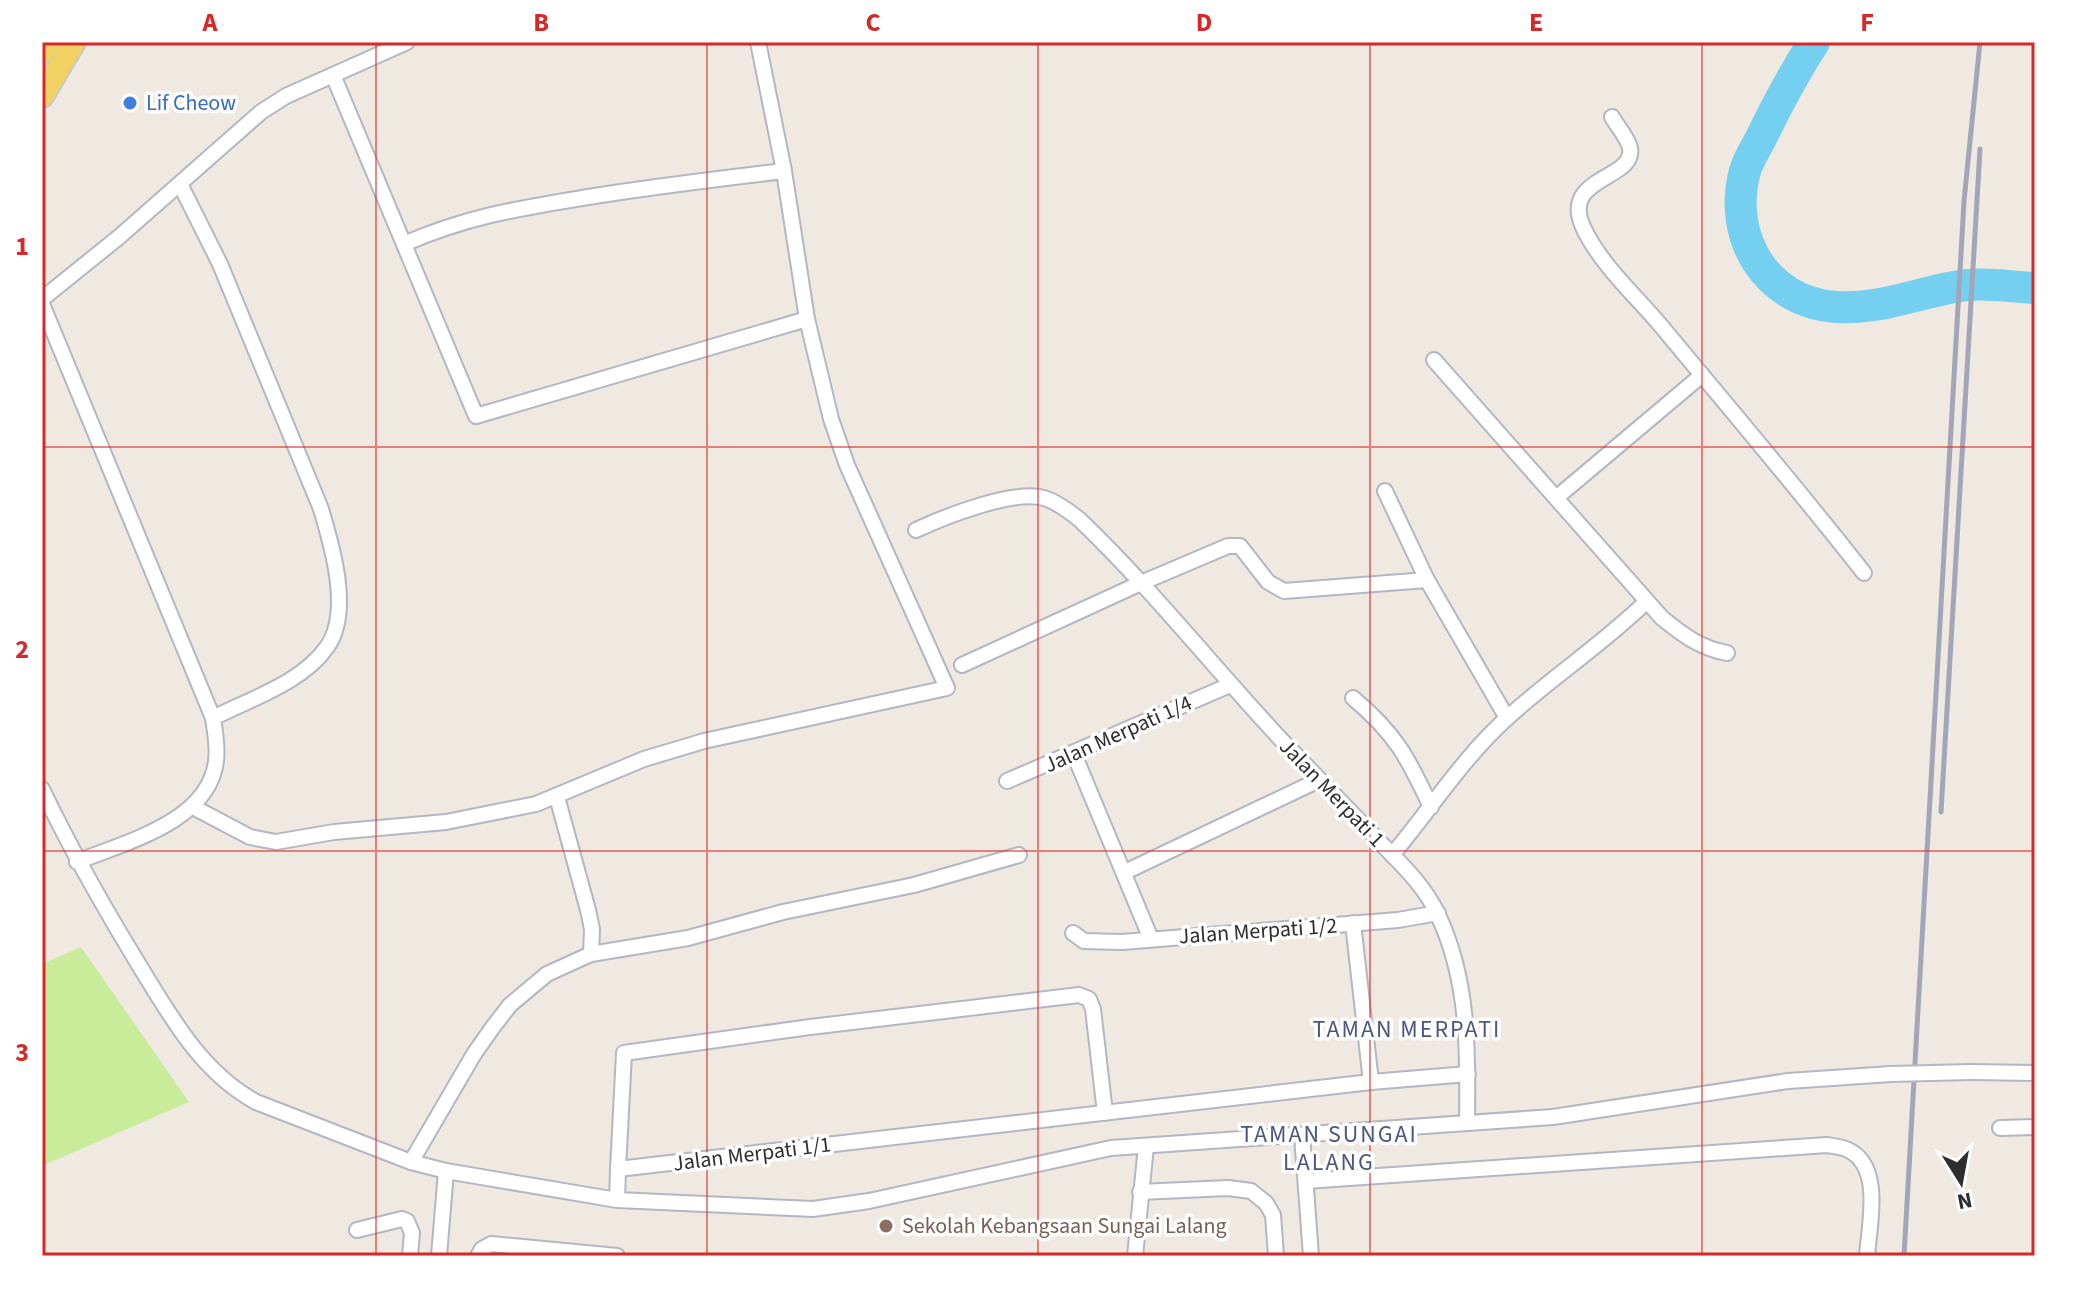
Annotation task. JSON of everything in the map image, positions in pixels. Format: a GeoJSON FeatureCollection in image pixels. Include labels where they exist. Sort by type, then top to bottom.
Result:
{"type":"FeatureCollection","features":[{"type":"Feature","properties":{"kind":"main road"},"geometry":{"type":"LineString","coordinates":[[42,52],[48,42]]}},
{"type":"Feature","properties":{"kind":"main road"},"geometry":{"type":"LineString","coordinates":[[42,96],[74,42]]}},
{"type":"Feature","properties":{"kind":"street"},"geometry":{"type":"LineString","coordinates":[[77,862],[168,823],[193,807],[211,779],[217,747],[213,718],[42,302],[261,112],[286,96],[407,42]]}},
{"type":"Feature","properties":{"kind":"street"},"geometry":{"type":"LineString","coordinates":[[193,807],[250,837],[276,842],[334,832],[446,822],[536,804],[644,759],[704,741],[947,688],[847,465],[831,419],[807,319],[784,171],[758,42]]}},
{"type":"Feature","properties":{"kind":"street"},"geometry":{"type":"LineString","coordinates":[[333,75],[476,416],[807,319]]}},
{"type":"Feature","properties":{"kind":"street"},"geometry":{"type":"LineString","coordinates":[[1612,117],[1630,147],[1630,157],[1626,164],[1578,201],[1577,214],[1593,245],[1864,573]]}},
{"type":"Feature","properties":{"kind":"street"},"geometry":{"type":"LineString","coordinates":[[404,244],[445,226],[503,211],[650,187],[784,171]]}},
{"type":"Feature","properties":{"kind":"street"},"geometry":{"type":"LineString","coordinates":[[180,184],[220,264],[321,509],[333,547],[338,587],[336,630],[326,649],[289,680],[213,718]]}},
{"type":"Feature","properties":{"kind":"street"},"geometry":{"type":"LineString","coordinates":[[1434,360],[1662,618],[1689,640],[1706,649],[1727,653]]}},
{"type":"Feature","properties":{"kind":"street"},"geometry":{"type":"LineString","coordinates":[[1556,498],[1702,375]]}},
{"type":"Feature","properties":{"kind":"street"},"geometry":{"type":"LineString","coordinates":[[1385,491],[1427,580],[1507,718]]}},
{"type":"Feature","properties":{"kind":"street","name":"Jalan Merpati 1"},"geometry":{"type":"LineString","coordinates":[[916,530],[975,508],[1036,496],[1062,506],[1078,519],[1141,583],[1230,685],[1414,879],[1438,913],[1463,996],[1468,1074],[1467,1123]]}},
{"type":"Feature","properties":{"kind":"street"},"geometry":{"type":"LineString","coordinates":[[962,665],[1228,546],[1240,546],[1268,582],[1284,591],[1427,580]]}},
{"type":"Feature","properties":{"kind":"street"},"geometry":{"type":"LineString","coordinates":[[1392,855],[1477,749],[1507,718],[1647,601]]}},
{"type":"Feature","properties":{"kind":"street","name":"Jalan Merpati 1/4"},"geometry":{"type":"LineString","coordinates":[[1007,781],[1230,685]]}},
{"type":"Feature","properties":{"kind":"street"},"geometry":{"type":"LineString","coordinates":[[1353,698],[1386,729],[1407,756],[1431,807]]}},
{"type":"Feature","properties":{"kind":"street"},"geometry":{"type":"LineString","coordinates":[[1074,754],[1151,939]]}},
{"type":"Feature","properties":{"kind":"street"},"geometry":{"type":"LineString","coordinates":[[1125,872],[1319,780]]}},
{"type":"Feature","properties":{"kind":"street"},"geometry":{"type":"LineString","coordinates":[[42,789],[48,818],[170,1015],[217,1076],[236,1092],[411,1162],[446,1171],[617,1200],[813,1209],[869,1201],[1084,1153],[1146,1146],[1591,1113],[1788,1081],[1891,1074],[2035,1073]]}},
{"type":"Feature","properties":{"kind":"street"},"geometry":{"type":"LineString","coordinates":[[557,797],[588,910],[592,929],[591,954]]}},
{"type":"Feature","properties":{"kind":"street"},"geometry":{"type":"LineString","coordinates":[[411,1162],[474,1054],[510,1005],[547,974],[591,954],[688,938],[783,912],[914,885],[1019,855]]}},
{"type":"Feature","properties":{"kind":"street","name":"Jalan Merpati 1/2"},"geometry":{"type":"LineString","coordinates":[[1076,936],[1100,942],[1151,939],[1418,918],[1438,913]]}},
{"type":"Feature","properties":{"kind":"street"},"geometry":{"type":"LineString","coordinates":[[1353,923],[1371,1082]]}},
{"type":"Feature","properties":{"kind":"street"},"geometry":{"type":"LineString","coordinates":[[617,1200],[624,1053],[1079,995],[1089,999],[1093,1009],[1105,1113]]}},
{"type":"Feature","properties":{"kind":"street","name":"Jalan Merpati 1/1"},"geometry":{"type":"LineString","coordinates":[[618,1169],[1371,1082],[1468,1074]]}},
{"type":"Feature","properties":{"kind":"street"},"geometry":{"type":"LineString","coordinates":[[2000,1128],[2035,1127]]}},
{"type":"Feature","properties":{"kind":"street"},"geometry":{"type":"LineString","coordinates":[[1302,1135],[1311,1256]]}},
{"type":"Feature","properties":{"kind":"street"},"geometry":{"type":"LineString","coordinates":[[1306,1181],[1827,1145],[1847,1149],[1859,1157],[1867,1170],[1871,1186],[1867,1256]]}},
{"type":"Feature","properties":{"kind":"street"},"geometry":{"type":"LineString","coordinates":[[1135,1256],[1146,1146]]}},
{"type":"Feature","properties":{"kind":"street"},"geometry":{"type":"LineString","coordinates":[[439,1256],[446,1171]]}},
{"type":"Feature","properties":{"kind":"street"},"geometry":{"type":"LineString","coordinates":[[1140,1192],[1228,1188],[1251,1191],[1266,1203],[1273,1215],[1276,1256]]}},
{"type":"Feature","properties":{"kind":"street"},"geometry":{"type":"LineString","coordinates":[[357,1230],[402,1219],[407,1221],[412,1233],[410,1256]]}},
{"type":"Feature","properties":{"kind":"street"},"geometry":{"type":"LineString","coordinates":[[478,1256],[482,1249],[491,1244],[617,1256]]}},
{"type":"Feature","properties":{"kind":"green space"},"geometry":{"type":"Polygon","coordinates":[[[81,947],[189,1102],[42,1166],[42,964],[81,947]]]}},
{"type":"Feature","properties":{"kind":"waterway"},"geometry":{"type":"LineString","coordinates":[[1814,42],[1745,171],[1741,196],[1747,242],[1772,279],[1790,293],[1811,302],[1836,307],[1870,306],[1968,285],[2035,288]]}},
{"type":"Feature","properties":{"kind":"railway"},"geometry":{"type":"LineString","coordinates":[[1904,1256],[1964,201],[1980,42]]}},
{"type":"Feature","properties":{"kind":"railway"},"geometry":{"type":"LineString","coordinates":[[1941,812],[1980,149]]}},
{"type":"Feature","properties":{"kind":"place","name":"Lif Cheow"},"geometry":{"type":"Point","coordinates":[130,103]}},
{"type":"Feature","properties":{"kind":"place","name":"Sekolah Kebangsaan Sungai Lalang"},"geometry":{"type":"Point","coordinates":[886,1226]}},
{"type":"Feature","properties":{"kind":"district","name":"TAMAN MERPATI"},"geometry":{"type":"Point","coordinates":[1407,1029]}},
{"type":"Feature","properties":{"kind":"district","name":"TAMAN SUNGAI LALANG"},"geometry":{"type":"Point","coordinates":[1329,1148]}}]}
